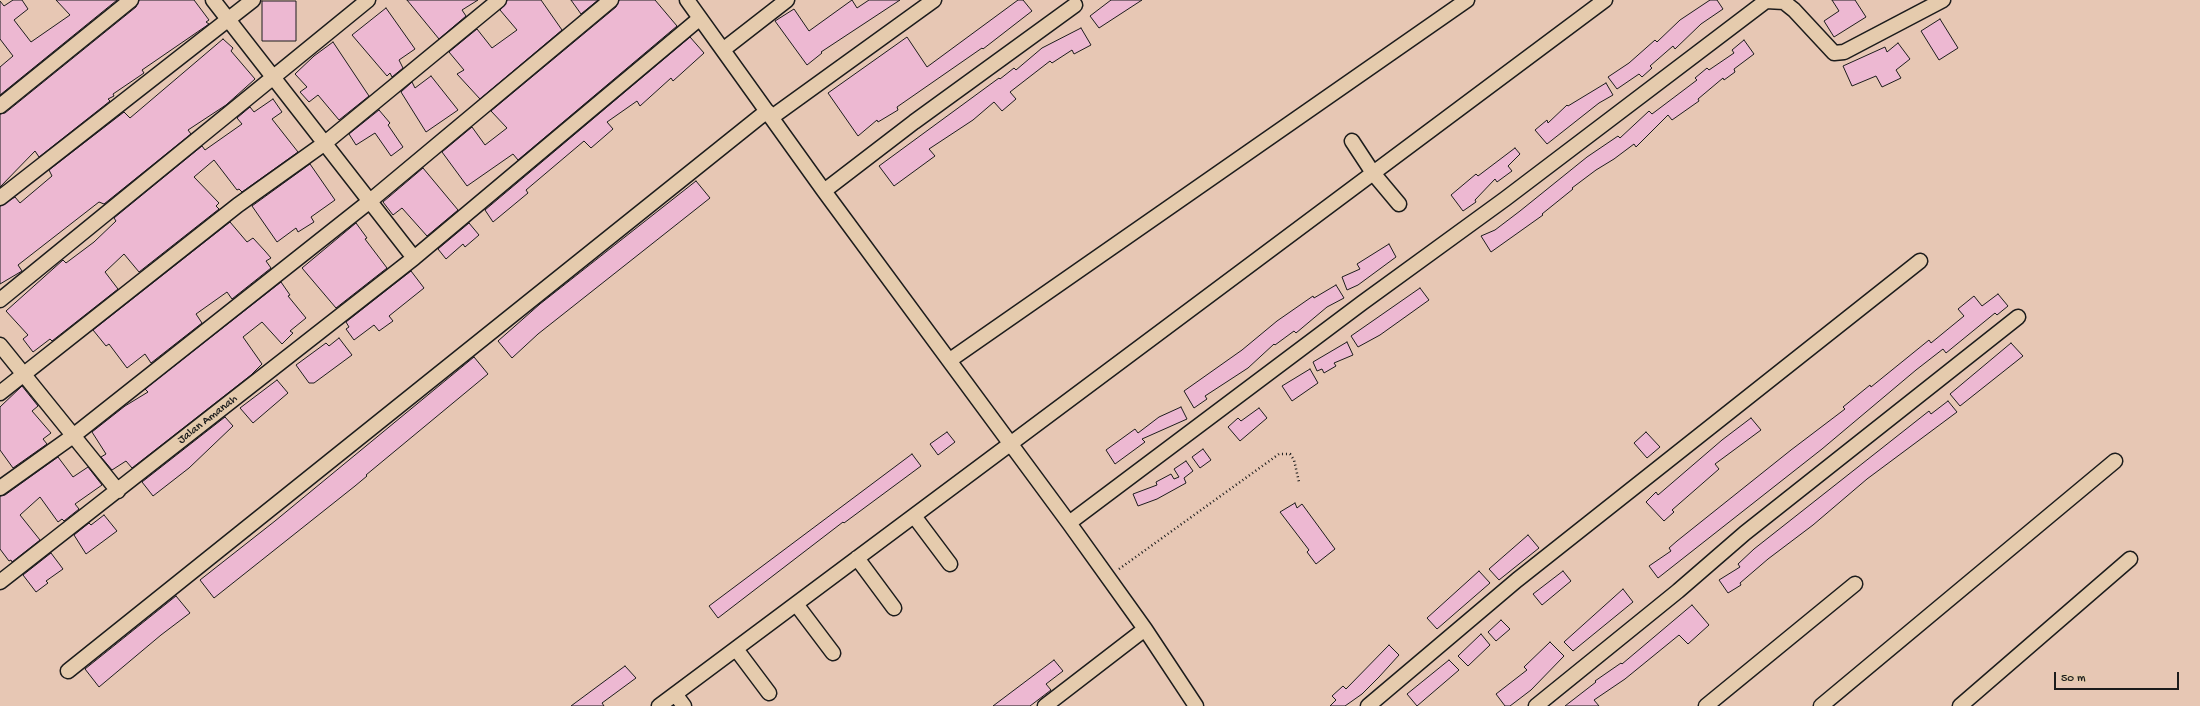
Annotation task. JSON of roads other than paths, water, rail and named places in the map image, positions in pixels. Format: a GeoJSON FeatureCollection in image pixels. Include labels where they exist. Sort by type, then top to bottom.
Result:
{"type":"FeatureCollection","features":[{"type":"Feature","properties":{"kind":"street"},"geometry":{"type":"LineString","coordinates":[[0,106],[131,0]]}},
{"type":"Feature","properties":{"kind":"street"},"geometry":{"type":"LineString","coordinates":[[213,0],[414,258]]}},
{"type":"Feature","properties":{"kind":"street"},"geometry":{"type":"LineString","coordinates":[[0,198],[253,0]]}},
{"type":"Feature","properties":{"kind":"street"},"geometry":{"type":"LineString","coordinates":[[0,300],[368,0]]}},
{"type":"Feature","properties":{"kind":"street"},"geometry":{"type":"LineString","coordinates":[[0,393],[238,205],[325,143],[499,0]]}},
{"type":"Feature","properties":{"kind":"street"},"geometry":{"type":"LineString","coordinates":[[0,488],[73,436],[370,201],[611,0]]}},
{"type":"Feature","properties":{"kind":"street"},"geometry":{"type":"LineString","coordinates":[[687,0],[724,49],[824,191],[1069,523],[1196,706]]}},
{"type":"Feature","properties":{"kind":"street"},"geometry":{"type":"LineString","coordinates":[[724,49],[787,0]]}},
{"type":"Feature","properties":{"kind":"street"},"geometry":{"type":"LineString","coordinates":[[68,671],[770,114],[934,0]]}},
{"type":"Feature","properties":{"kind":"street"},"geometry":{"type":"LineString","coordinates":[[950,360],[1467,0]]}},
{"type":"Feature","properties":{"kind":"street"},"geometry":{"type":"LineString","coordinates":[[659,706],[1605,0]]}},
{"type":"Feature","properties":{"kind":"street"},"geometry":{"type":"LineString","coordinates":[[1069,523],[1356,308],[1505,199],[1766,1],[1784,2],[1794,10],[1834,53],[1844,52],[1943,0]]}},
{"type":"Feature","properties":{"kind":"street"},"geometry":{"type":"LineString","coordinates":[[824,191],[920,117],[1076,2]]}},
{"type":"Feature","properties":{"kind":"street","name":"Jalan Amanah"},"geometry":{"type":"LineString","coordinates":[[0,582],[414,258],[700,19]]}},
{"type":"Feature","properties":{"kind":"street"},"geometry":{"type":"LineString","coordinates":[[1352,141],[1373,173],[1399,204]]}},
{"type":"Feature","properties":{"kind":"street"},"geometry":{"type":"LineString","coordinates":[[1368,706],[1517,580],[1920,261]]}},
{"type":"Feature","properties":{"kind":"street"},"geometry":{"type":"LineString","coordinates":[[1536,706],[1678,591],[1745,533],[2018,317]]}},
{"type":"Feature","properties":{"kind":"street"},"geometry":{"type":"LineString","coordinates":[[0,345],[118,491]]}},
{"type":"Feature","properties":{"kind":"street"},"geometry":{"type":"LineString","coordinates":[[1821,706],[2115,461]]}},
{"type":"Feature","properties":{"kind":"street"},"geometry":{"type":"LineString","coordinates":[[914,516],[950,564]]}},
{"type":"Feature","properties":{"kind":"street"},"geometry":{"type":"LineString","coordinates":[[857,558],[894,608]]}},
{"type":"Feature","properties":{"kind":"street"},"geometry":{"type":"LineString","coordinates":[[1960,706],[2130,559]]}},
{"type":"Feature","properties":{"kind":"street"},"geometry":{"type":"LineString","coordinates":[[1706,706],[1855,584]]}},
{"type":"Feature","properties":{"kind":"street"},"geometry":{"type":"LineString","coordinates":[[796,604],[833,653]]}},
{"type":"Feature","properties":{"kind":"street"},"geometry":{"type":"LineString","coordinates":[[1045,706],[1144,629]]}},
{"type":"Feature","properties":{"kind":"street"},"geometry":{"type":"LineString","coordinates":[[736,649],[768,693]]}},
{"type":"Feature","properties":{"kind":"street"},"geometry":{"type":"LineString","coordinates":[[675,694],[684,706]]}}]}
